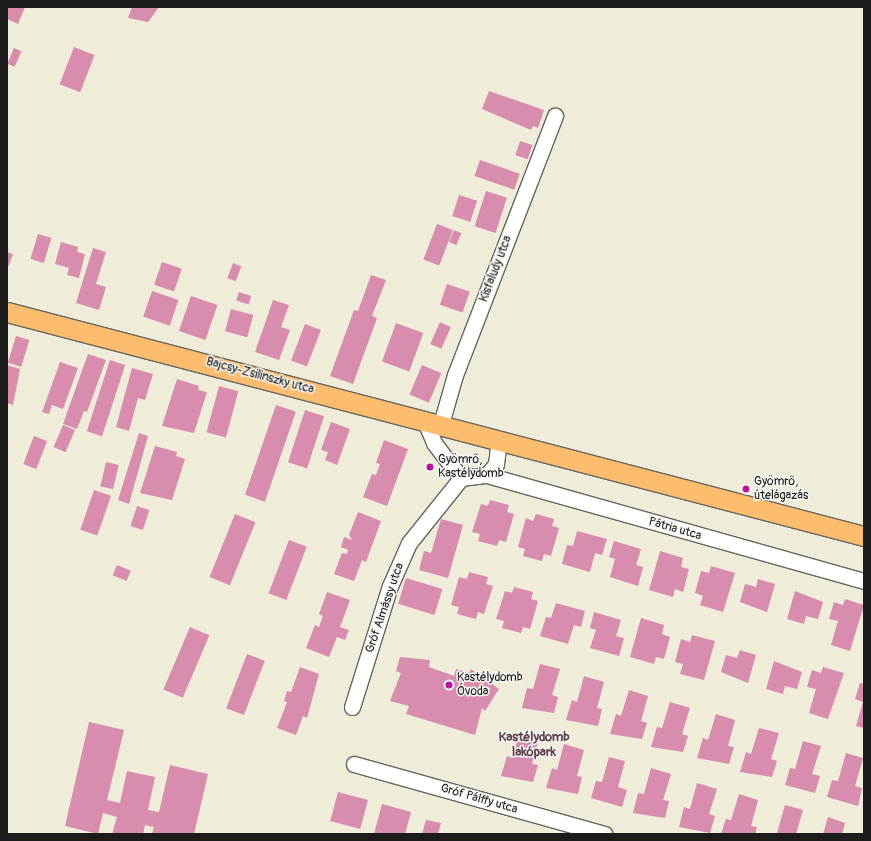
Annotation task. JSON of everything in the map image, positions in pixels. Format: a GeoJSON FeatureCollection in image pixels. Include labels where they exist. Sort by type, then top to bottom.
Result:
{"type":"FeatureCollection","features":[{"type":"Feature","properties":{"kind":"main road","name":"Bajcsy-Zsilinszky utca"},"geometry":{"type":"LineString","coordinates":[[7,312],[433,421],[864,536]]}},
{"type":"Feature","properties":{"kind":"street","name":"Kisfaludy utca"},"geometry":{"type":"LineString","coordinates":[[433,421],[455,375],[555,116]]}},
{"type":"Feature","properties":{"kind":"street"},"geometry":{"type":"LineString","coordinates":[[433,421],[434,443],[461,478],[487,475],[496,464],[506,441]]}},
{"type":"Feature","properties":{"kind":"street","name":"Pátria utca"},"geometry":{"type":"LineString","coordinates":[[487,475],[864,581]]}},
{"type":"Feature","properties":{"kind":"street","name":"Gróf Almássy utca"},"geometry":{"type":"LineString","coordinates":[[352,707],[390,586],[409,543],[461,478]]}},
{"type":"Feature","properties":{"kind":"street","name":"Gróf Pálffy utca"},"geometry":{"type":"LineString","coordinates":[[354,764],[561,828],[604,834]]}},
{"type":"Feature","properties":{"kind":"building"},"geometry":{"type":"Polygon","coordinates":[[[7,7],[25,7],[18,24],[7,19],[7,7]]]}},
{"type":"Feature","properties":{"kind":"building"},"geometry":{"type":"Polygon","coordinates":[[[132,7],[159,7],[148,22],[128,18],[132,7]]]}},
{"type":"Feature","properties":{"kind":"building"},"geometry":{"type":"Polygon","coordinates":[[[74,47],[95,55],[80,92],[60,84],[74,47]]]}},
{"type":"Feature","properties":{"kind":"building"},"geometry":{"type":"Polygon","coordinates":[[[14,48],[21,51],[15,67],[7,64],[14,48]]]}},
{"type":"Feature","properties":{"kind":"building"},"geometry":{"type":"Polygon","coordinates":[[[489,91],[544,110],[538,128],[533,126],[531,130],[482,109],[489,91]]]}},
{"type":"Feature","properties":{"kind":"building"},"geometry":{"type":"Polygon","coordinates":[[[520,141],[532,145],[528,159],[515,155],[520,141]]]}},
{"type":"Feature","properties":{"kind":"building"},"geometry":{"type":"Polygon","coordinates":[[[480,160],[520,174],[514,190],[474,176],[480,160]]]}},
{"type":"Feature","properties":{"kind":"building"},"geometry":{"type":"Polygon","coordinates":[[[486,191],[507,198],[495,233],[475,226],[486,191]]]}},
{"type":"Feature","properties":{"kind":"building"},"geometry":{"type":"Polygon","coordinates":[[[459,195],[477,201],[470,222],[452,216],[459,195]]]}},
{"type":"Feature","properties":{"kind":"building"},"geometry":{"type":"Polygon","coordinates":[[[437,224],[453,230],[439,266],[423,259],[437,224]]]}},
{"type":"Feature","properties":{"kind":"building"},"geometry":{"type":"Polygon","coordinates":[[[454,230],[461,233],[456,245],[449,242],[454,230]]]}},
{"type":"Feature","properties":{"kind":"building"},"geometry":{"type":"Polygon","coordinates":[[[38,234],[51,238],[44,263],[30,259],[38,234]]]}},
{"type":"Feature","properties":{"kind":"building"},"geometry":{"type":"Polygon","coordinates":[[[61,242],[78,247],[77,252],[85,254],[79,278],[67,275],[69,268],[55,264],[61,242]]]}},
{"type":"Feature","properties":{"kind":"building"},"geometry":{"type":"Polygon","coordinates":[[[93,248],[106,252],[96,284],[106,287],[99,310],[76,303],[93,248]]]}},
{"type":"Feature","properties":{"kind":"building"},"geometry":{"type":"Polygon","coordinates":[[[7,252],[13,254],[7,270],[7,252]]]}},
{"type":"Feature","properties":{"kind":"building"},"geometry":{"type":"Polygon","coordinates":[[[162,262],[182,269],[174,292],[154,285],[162,262]]]}},
{"type":"Feature","properties":{"kind":"building"},"geometry":{"type":"Polygon","coordinates":[[[233,263],[241,266],[236,281],[227,278],[233,263]]]}},
{"type":"Feature","properties":{"kind":"building"},"geometry":{"type":"Polygon","coordinates":[[[371,275],[386,280],[372,316],[377,318],[353,384],[330,376],[354,310],[358,311],[371,275]]]}},
{"type":"Feature","properties":{"kind":"building"},"geometry":{"type":"Polygon","coordinates":[[[447,284],[470,292],[463,313],[440,305],[447,284]]]}},
{"type":"Feature","properties":{"kind":"building"},"geometry":{"type":"Polygon","coordinates":[[[152,291],[178,300],[170,326],[143,317],[152,291]]]}},
{"type":"Feature","properties":{"kind":"building"},"geometry":{"type":"Polygon","coordinates":[[[239,292],[251,296],[249,305],[236,301],[239,292]]]}},
{"type":"Feature","properties":{"kind":"building"},"geometry":{"type":"Polygon","coordinates":[[[191,296],[217,305],[205,340],[179,331],[191,296]]]}},
{"type":"Feature","properties":{"kind":"building"},"geometry":{"type":"Polygon","coordinates":[[[273,300],[289,305],[281,327],[290,330],[279,360],[255,352],[273,300]]]}},
{"type":"Feature","properties":{"kind":"building"},"geometry":{"type":"Polygon","coordinates":[[[231,309],[253,315],[247,337],[225,331],[231,309]]]}},
{"type":"Feature","properties":{"kind":"building"},"geometry":{"type":"Polygon","coordinates":[[[440,322],[451,327],[441,349],[430,344],[440,322]]]}},
{"type":"Feature","properties":{"kind":"building"},"geometry":{"type":"Polygon","coordinates":[[[396,323],[423,333],[409,371],[382,362],[396,323]]]}},
{"type":"Feature","properties":{"kind":"building"},"geometry":{"type":"Polygon","coordinates":[[[305,324],[321,330],[307,367],[291,360],[305,324]]]}},
{"type":"Feature","properties":{"kind":"building"},"geometry":{"type":"Polygon","coordinates":[[[16,336],[29,340],[21,367],[8,363],[16,336]]]}},
{"type":"Feature","properties":{"kind":"building"},"geometry":{"type":"Polygon","coordinates":[[[88,354],[106,360],[87,412],[84,411],[77,429],[63,424],[88,354]]]}},
{"type":"Feature","properties":{"kind":"building"},"geometry":{"type":"Polygon","coordinates":[[[110,360],[125,365],[102,436],[87,431],[110,360]]]}},
{"type":"Feature","properties":{"kind":"building"},"geometry":{"type":"Polygon","coordinates":[[[60,362],[78,368],[63,409],[52,405],[49,414],[42,412],[60,362]]]}},
{"type":"Feature","properties":{"kind":"building"},"geometry":{"type":"Polygon","coordinates":[[[7,365],[20,369],[13,405],[7,403],[7,365]]]}},
{"type":"Feature","properties":{"kind":"building"},"geometry":{"type":"Polygon","coordinates":[[[422,365],[441,373],[429,403],[409,394],[422,365]]]}},
{"type":"Feature","properties":{"kind":"building"},"geometry":{"type":"Polygon","coordinates":[[[132,368],[153,374],[145,400],[138,398],[129,431],[116,427],[132,368]]]}},
{"type":"Feature","properties":{"kind":"building"},"geometry":{"type":"Polygon","coordinates":[[[177,379],[199,386],[198,390],[207,392],[194,433],[162,426],[177,379]]]}},
{"type":"Feature","properties":{"kind":"building"},"geometry":{"type":"Polygon","coordinates":[[[219,386],[238,391],[226,438],[207,432],[219,386]]]}},
{"type":"Feature","properties":{"kind":"building"},"geometry":{"type":"Polygon","coordinates":[[[276,405],[296,412],[265,502],[245,495],[276,405]]]}},
{"type":"Feature","properties":{"kind":"building"},"geometry":{"type":"Polygon","coordinates":[[[305,410],[324,416],[307,468],[288,462],[305,410]]]}},
{"type":"Feature","properties":{"kind":"building"},"geometry":{"type":"Polygon","coordinates":[[[331,422],[350,429],[337,465],[325,460],[328,452],[321,450],[331,422]]]}},
{"type":"Feature","properties":{"kind":"building"},"geometry":{"type":"Polygon","coordinates":[[[63,425],[75,430],[66,452],[54,447],[63,425]]]}},
{"type":"Feature","properties":{"kind":"building"},"geometry":{"type":"Polygon","coordinates":[[[139,433],[148,436],[129,504],[118,500],[139,433]]]}},
{"type":"Feature","properties":{"kind":"building"},"geometry":{"type":"Polygon","coordinates":[[[34,436],[47,441],[36,469],[23,464],[34,436]]]}},
{"type":"Feature","properties":{"kind":"building"},"geometry":{"type":"Polygon","coordinates":[[[384,440],[408,449],[387,506],[363,497],[372,474],[376,475],[380,464],[376,463],[384,440]]]}},
{"type":"Feature","properties":{"kind":"building"},"geometry":{"type":"Polygon","coordinates":[[[155,446],[177,452],[176,456],[185,459],[172,500],[140,493],[155,446]]]}},
{"type":"Feature","properties":{"kind":"building"},"geometry":{"type":"Polygon","coordinates":[[[106,462],[119,465],[113,489],[100,486],[106,462]]]}},
{"type":"Feature","properties":{"kind":"building"},"geometry":{"type":"Polygon","coordinates":[[[94,490],[111,496],[97,536],[80,530],[94,490]]]}},
{"type":"Feature","properties":{"kind":"building"},"geometry":{"type":"Polygon","coordinates":[[[490,500],[509,505],[507,512],[514,514],[506,542],[499,540],[497,546],[478,541],[480,534],[472,532],[481,504],[488,506],[490,500]]]}},
{"type":"Feature","properties":{"kind":"building"},"geometry":{"type":"Polygon","coordinates":[[[137,506],[149,510],[143,530],[131,526],[137,506]]]}},
{"type":"Feature","properties":{"kind":"building"},"geometry":{"type":"Polygon","coordinates":[[[358,512],[381,521],[366,562],[362,560],[354,581],[334,574],[342,553],[347,554],[348,550],[341,547],[344,537],[352,540],[349,535],[358,512]]]}},
{"type":"Feature","properties":{"kind":"building"},"geometry":{"type":"Polygon","coordinates":[[[235,514],[255,522],[230,585],[210,577],[235,514]]]}},
{"type":"Feature","properties":{"kind":"building"},"geometry":{"type":"Polygon","coordinates":[[[536,514],[554,519],[552,526],[559,528],[551,556],[544,554],[542,561],[523,556],[525,549],[518,547],[526,518],[533,521],[536,514]]]}},
{"type":"Feature","properties":{"kind":"building"},"geometry":{"type":"Polygon","coordinates":[[[441,519],[463,525],[448,578],[419,570],[424,551],[431,553],[441,519]]]}},
{"type":"Feature","properties":{"kind":"building"},"geometry":{"type":"Polygon","coordinates":[[[577,531],[607,539],[602,555],[595,553],[590,572],[562,564],[567,545],[573,546],[577,531]]]}},
{"type":"Feature","properties":{"kind":"building"},"geometry":{"type":"Polygon","coordinates":[[[289,540],[307,547],[286,600],[269,593],[289,540]]]}},
{"type":"Feature","properties":{"kind":"building"},"geometry":{"type":"Polygon","coordinates":[[[614,541],[641,549],[636,565],[643,567],[638,586],[610,577],[615,559],[609,557],[614,541]]]}},
{"type":"Feature","properties":{"kind":"building"},"geometry":{"type":"Polygon","coordinates":[[[660,551],[683,558],[681,567],[689,569],[683,592],[675,589],[673,597],[649,590],[660,551]]]}},
{"type":"Feature","properties":{"kind":"building"},"geometry":{"type":"Polygon","coordinates":[[[117,565],[131,571],[127,581],[113,575],[117,565]]]}},
{"type":"Feature","properties":{"kind":"building"},"geometry":{"type":"Polygon","coordinates":[[[711,566],[735,573],[723,612],[700,605],[703,596],[695,593],[701,571],[709,573],[711,566]]]}},
{"type":"Feature","properties":{"kind":"building"},"geometry":{"type":"Polygon","coordinates":[[[469,572],[488,577],[486,584],[493,586],[484,614],[478,612],[476,619],[457,614],[459,607],[451,605],[459,577],[467,579],[469,572]]]}},
{"type":"Feature","properties":{"kind":"building"},"geometry":{"type":"Polygon","coordinates":[[[406,578],[442,589],[434,615],[398,604],[406,578]]]}},
{"type":"Feature","properties":{"kind":"building"},"geometry":{"type":"Polygon","coordinates":[[[758,579],[775,584],[767,612],[740,602],[745,584],[756,587],[758,579]]]}},
{"type":"Feature","properties":{"kind":"building"},"geometry":{"type":"Polygon","coordinates":[[[514,587],[533,592],[531,599],[538,601],[530,629],[523,627],[521,633],[502,628],[504,621],[496,619],[505,591],[512,593],[514,587]]]}},
{"type":"Feature","properties":{"kind":"building"},"geometry":{"type":"Polygon","coordinates":[[[795,591],[823,602],[818,619],[806,616],[804,624],[787,619],[795,591]]]}},
{"type":"Feature","properties":{"kind":"building"},"geometry":{"type":"Polygon","coordinates":[[[327,592],[350,600],[340,627],[349,630],[345,640],[337,637],[329,657],[306,648],[315,625],[319,627],[323,616],[319,614],[327,592]]]}},
{"type":"Feature","properties":{"kind":"building"},"geometry":{"type":"Polygon","coordinates":[[[845,599],[864,605],[850,651],[831,645],[838,621],[829,619],[834,602],[843,605],[845,599]]]}},
{"type":"Feature","properties":{"kind":"building"},"geometry":{"type":"Polygon","coordinates":[[[556,603],[585,611],[581,627],[574,625],[568,644],[540,636],[546,617],[551,618],[556,603]]]}},
{"type":"Feature","properties":{"kind":"building"},"geometry":{"type":"Polygon","coordinates":[[[594,612],[621,620],[616,636],[624,638],[619,656],[590,648],[596,630],[590,628],[594,612]]]}},
{"type":"Feature","properties":{"kind":"building"},"geometry":{"type":"Polygon","coordinates":[[[641,618],[664,625],[662,634],[670,637],[664,659],[656,657],[654,664],[630,657],[641,618]]]}},
{"type":"Feature","properties":{"kind":"building"},"geometry":{"type":"Polygon","coordinates":[[[190,627],[209,635],[183,698],[163,690],[190,627]]]}},
{"type":"Feature","properties":{"kind":"building"},"geometry":{"type":"Polygon","coordinates":[[[692,635],[715,641],[704,680],[680,674],[683,664],[675,662],[681,639],[690,642],[692,635]]]}},
{"type":"Feature","properties":{"kind":"building"},"geometry":{"type":"Polygon","coordinates":[[[740,650],[756,655],[748,683],[721,672],[726,655],[737,658],[740,650]]]}},
{"type":"Feature","properties":{"kind":"building"},"geometry":{"type":"Polygon","coordinates":[[[247,654],[265,661],[244,715],[226,708],[247,654]]]}},
{"type":"Feature","properties":{"kind":"building"},"geometry":{"type":"Polygon","coordinates":[[[400,657],[430,660],[429,667],[454,676],[456,669],[469,673],[471,669],[499,689],[485,711],[482,708],[475,735],[406,714],[409,706],[390,701],[401,673],[396,671],[400,657]]]}},
{"type":"Feature","properties":{"kind":"building"},"geometry":{"type":"Polygon","coordinates":[[[774,661],[802,672],[797,689],[785,686],[783,694],[766,689],[774,661]]]}},
{"type":"Feature","properties":{"kind":"building"},"geometry":{"type":"Polygon","coordinates":[[[540,664],[560,669],[552,695],[558,697],[554,713],[522,708],[527,688],[533,689],[540,664]]]}},
{"type":"Feature","properties":{"kind":"building"},"geometry":{"type":"Polygon","coordinates":[[[300,667],[319,674],[307,718],[303,716],[296,735],[277,728],[287,702],[284,701],[287,691],[291,692],[300,667]]]}},
{"type":"Feature","properties":{"kind":"building"},"geometry":{"type":"Polygon","coordinates":[[[823,667],[844,673],[828,719],[809,713],[816,689],[807,687],[812,670],[821,673],[823,667]]]}},
{"type":"Feature","properties":{"kind":"building"},"geometry":{"type":"Polygon","coordinates":[[[584,676],[604,682],[597,708],[602,709],[598,726],[566,720],[572,700],[577,702],[584,676]]]}},
{"type":"Feature","properties":{"kind":"building"},"geometry":{"type":"Polygon","coordinates":[[[860,683],[864,684],[864,728],[856,726],[863,702],[855,699],[860,683]]]}},
{"type":"Feature","properties":{"kind":"building"},"geometry":{"type":"Polygon","coordinates":[[[629,690],[648,696],[641,721],[647,723],[642,739],[610,734],[616,714],[621,716],[629,690]]]}},
{"type":"Feature","properties":{"kind":"building"},"geometry":{"type":"Polygon","coordinates":[[[670,702],[690,708],[682,734],[688,736],[683,752],[651,747],[657,727],[662,728],[670,702]]]}},
{"type":"Feature","properties":{"kind":"building"},"geometry":{"type":"Polygon","coordinates":[[[716,714],[735,720],[728,746],[734,747],[729,764],[697,758],[703,738],[708,740],[716,714]]]}},
{"type":"Feature","properties":{"kind":"building"},"geometry":{"type":"Polygon","coordinates":[[[89,722],[124,730],[107,800],[120,803],[127,771],[155,777],[148,810],[159,812],[170,765],[208,774],[194,834],[152,834],[154,827],[145,825],[143,834],[112,834],[117,817],[103,813],[98,834],[65,826],[89,722]]]}},
{"type":"Feature","properties":{"kind":"building"},"geometry":{"type":"Polygon","coordinates":[[[759,728],[779,733],[771,759],[777,761],[772,777],[740,772],[746,752],[751,754],[759,728]]]}},
{"type":"Feature","properties":{"kind":"building"},"geometry":{"type":"Polygon","coordinates":[[[520,732],[539,738],[532,764],[538,765],[533,782],[501,776],[507,756],[512,758],[520,732]]]}},
{"type":"Feature","properties":{"kind":"building"},"geometry":{"type":"Polygon","coordinates":[[[803,741],[821,746],[812,774],[820,776],[815,793],[785,785],[790,768],[795,769],[803,741]]]}},
{"type":"Feature","properties":{"kind":"building"},"geometry":{"type":"Polygon","coordinates":[[[564,744],[584,750],[577,776],[582,777],[578,794],[546,788],[552,768],[557,770],[564,744]]]}},
{"type":"Feature","properties":{"kind":"building"},"geometry":{"type":"Polygon","coordinates":[[[846,753],[863,758],[855,786],[862,788],[858,806],[827,797],[832,780],[838,781],[846,753]]]}},
{"type":"Feature","properties":{"kind":"building"},"geometry":{"type":"Polygon","coordinates":[[[609,757],[625,761],[618,787],[627,790],[622,807],[591,798],[596,781],[602,782],[609,757]]]}},
{"type":"Feature","properties":{"kind":"building"},"geometry":{"type":"Polygon","coordinates":[[[651,768],[671,774],[663,800],[669,801],[665,818],[633,813],[638,793],[644,794],[651,768]]]}},
{"type":"Feature","properties":{"kind":"building"},"geometry":{"type":"Polygon","coordinates":[[[697,783],[717,789],[709,814],[715,816],[710,833],[679,827],[684,807],[690,809],[697,783]]]}},
{"type":"Feature","properties":{"kind":"building"},"geometry":{"type":"Polygon","coordinates":[[[338,792],[368,800],[360,829],[330,821],[338,792]]]}},
{"type":"Feature","properties":{"kind":"building"},"geometry":{"type":"Polygon","coordinates":[[[739,794],[758,800],[751,826],[757,827],[755,834],[721,834],[726,819],[731,820],[739,794]]]}},
{"type":"Feature","properties":{"kind":"building"},"geometry":{"type":"Polygon","coordinates":[[[382,804],[411,812],[405,834],[374,834],[382,804]]]}},
{"type":"Feature","properties":{"kind":"building"},"geometry":{"type":"Polygon","coordinates":[[[785,805],[803,810],[796,834],[771,834],[777,833],[785,805]]]}},
{"type":"Feature","properties":{"kind":"building"},"geometry":{"type":"Polygon","coordinates":[[[828,817],[845,823],[842,834],[823,834],[828,817]]]}},
{"type":"Feature","properties":{"kind":"building"},"geometry":{"type":"Polygon","coordinates":[[[426,820],[441,823],[438,834],[422,834],[426,820]]]}},
{"type":"Feature","properties":{"kind":"place","name":"Gyömrő, Kastélydomb"},"geometry":{"type":"Point","coordinates":[430,467]}},
{"type":"Feature","properties":{"kind":"place","name":"Gyömrő, útelágazás"},"geometry":{"type":"Point","coordinates":[746,489]}},
{"type":"Feature","properties":{"kind":"place","name":"Kastélydomb Óvoda"},"geometry":{"type":"Point","coordinates":[449,685]}},
{"type":"Feature","properties":{"kind":"district","name":"Kastélydomb lakópark"},"geometry":{"type":"Point","coordinates":[534,746]}}]}
